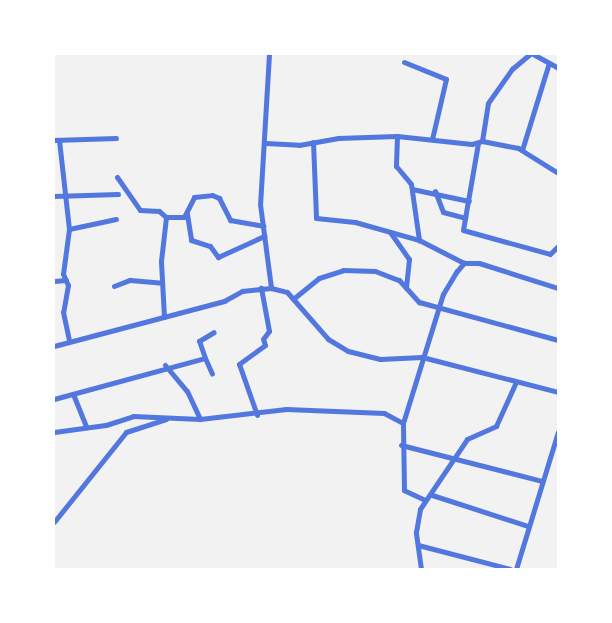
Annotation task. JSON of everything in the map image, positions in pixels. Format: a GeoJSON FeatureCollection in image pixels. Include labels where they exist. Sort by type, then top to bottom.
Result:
{"type":"FeatureCollection","features":[{"type":"Feature","properties":{"kind":"street"},"geometry":{"type":"LineString","coordinates":[[269,54],[265,143],[260,157],[263,226],[271,288]]}},
{"type":"Feature","properties":{"kind":"street"},"geometry":{"type":"LineString","coordinates":[[558,68],[531,54],[512,69],[488,103],[465,218],[466,233],[550,254],[558,246]]}},
{"type":"Feature","properties":{"kind":"street"},"geometry":{"type":"LineString","coordinates":[[404,62],[446,79],[432,139]]}},
{"type":"Feature","properties":{"kind":"street"},"geometry":{"type":"LineString","coordinates":[[522,150],[549,63]]}},
{"type":"Feature","properties":{"kind":"street"},"geometry":{"type":"LineString","coordinates":[[265,143],[313,142],[397,136],[480,142],[522,150],[536,163],[558,173]]}},
{"type":"Feature","properties":{"kind":"street"},"geometry":{"type":"LineString","coordinates":[[397,136],[396,166],[412,189],[419,240]]}},
{"type":"Feature","properties":{"kind":"street"},"geometry":{"type":"LineString","coordinates":[[69,341],[63,312],[66,280],[63,274],[69,229],[64,218],[66,197],[59,168],[56,140],[116,138]]}},
{"type":"Feature","properties":{"kind":"street"},"geometry":{"type":"LineString","coordinates":[[313,142],[316,218],[390,232],[419,240],[464,263],[479,263],[558,288]]}},
{"type":"Feature","properties":{"kind":"street"},"geometry":{"type":"LineString","coordinates":[[117,177],[140,210],[158,211],[166,217],[187,214]]}},
{"type":"Feature","properties":{"kind":"street"},"geometry":{"type":"LineString","coordinates":[[412,189],[435,190],[469,201]]}},
{"type":"Feature","properties":{"kind":"street"},"geometry":{"type":"LineString","coordinates":[[435,190],[443,212],[465,218]]}},
{"type":"Feature","properties":{"kind":"street"},"geometry":{"type":"LineString","coordinates":[[54,196],[118,194]]}},
{"type":"Feature","properties":{"kind":"street"},"geometry":{"type":"LineString","coordinates":[[263,226],[230,220],[220,198],[212,195],[194,197],[187,214],[191,240],[210,246],[218,257],[264,236]]}},
{"type":"Feature","properties":{"kind":"street"},"geometry":{"type":"LineString","coordinates":[[164,317],[162,283],[166,217]]}},
{"type":"Feature","properties":{"kind":"street"},"geometry":{"type":"LineString","coordinates":[[69,229],[116,219]]}},
{"type":"Feature","properties":{"kind":"street"},"geometry":{"type":"LineString","coordinates":[[390,232],[409,259],[406,288]]}},
{"type":"Feature","properties":{"kind":"street"},"geometry":{"type":"LineString","coordinates":[[425,500],[404,490],[401,445],[403,422],[439,306],[464,263]]}},
{"type":"Feature","properties":{"kind":"street"},"geometry":{"type":"LineString","coordinates":[[293,298],[319,278],[343,270],[375,271],[399,280],[419,302],[439,306],[456,314],[558,340]]}},
{"type":"Feature","properties":{"kind":"street"},"geometry":{"type":"LineString","coordinates":[[54,281],[66,280]]}},
{"type":"Feature","properties":{"kind":"street"},"geometry":{"type":"LineString","coordinates":[[114,286],[130,280],[162,283]]}},
{"type":"Feature","properties":{"kind":"street"},"geometry":{"type":"LineString","coordinates":[[257,415],[239,364],[264,344],[263,339],[269,332],[261,288]]}},
{"type":"Feature","properties":{"kind":"street"},"geometry":{"type":"LineString","coordinates":[[54,346],[164,317],[261,288],[280,288],[293,298],[328,339],[348,351],[380,359],[422,357],[558,392]]}},
{"type":"Feature","properties":{"kind":"street"},"geometry":{"type":"LineString","coordinates":[[212,374],[204,358],[199,341],[214,332]]}},
{"type":"Feature","properties":{"kind":"street"},"geometry":{"type":"LineString","coordinates":[[54,398],[73,394],[165,365],[204,358]]}},
{"type":"Feature","properties":{"kind":"street"},"geometry":{"type":"LineString","coordinates":[[165,365],[187,391],[200,419]]}},
{"type":"Feature","properties":{"kind":"street"},"geometry":{"type":"LineString","coordinates":[[422,569],[418,545],[417,518],[425,500],[432,495],[467,439],[496,426],[516,382]]}},
{"type":"Feature","properties":{"kind":"street"},"geometry":{"type":"LineString","coordinates":[[73,394],[86,428]]}},
{"type":"Feature","properties":{"kind":"street"},"geometry":{"type":"LineString","coordinates":[[54,432],[86,428],[133,416],[200,419],[257,415],[286,409],[384,413],[403,422]]}},
{"type":"Feature","properties":{"kind":"street"},"geometry":{"type":"LineString","coordinates":[[54,522],[126,432],[172,418]]}},
{"type":"Feature","properties":{"kind":"street"},"geometry":{"type":"LineString","coordinates":[[516,569],[558,432]]}},
{"type":"Feature","properties":{"kind":"street"},"geometry":{"type":"LineString","coordinates":[[401,445],[454,457],[542,482]]}},
{"type":"Feature","properties":{"kind":"street"},"geometry":{"type":"LineString","coordinates":[[432,495],[528,526]]}},
{"type":"Feature","properties":{"kind":"street"},"geometry":{"type":"LineString","coordinates":[[418,545],[510,569]]}}]}
